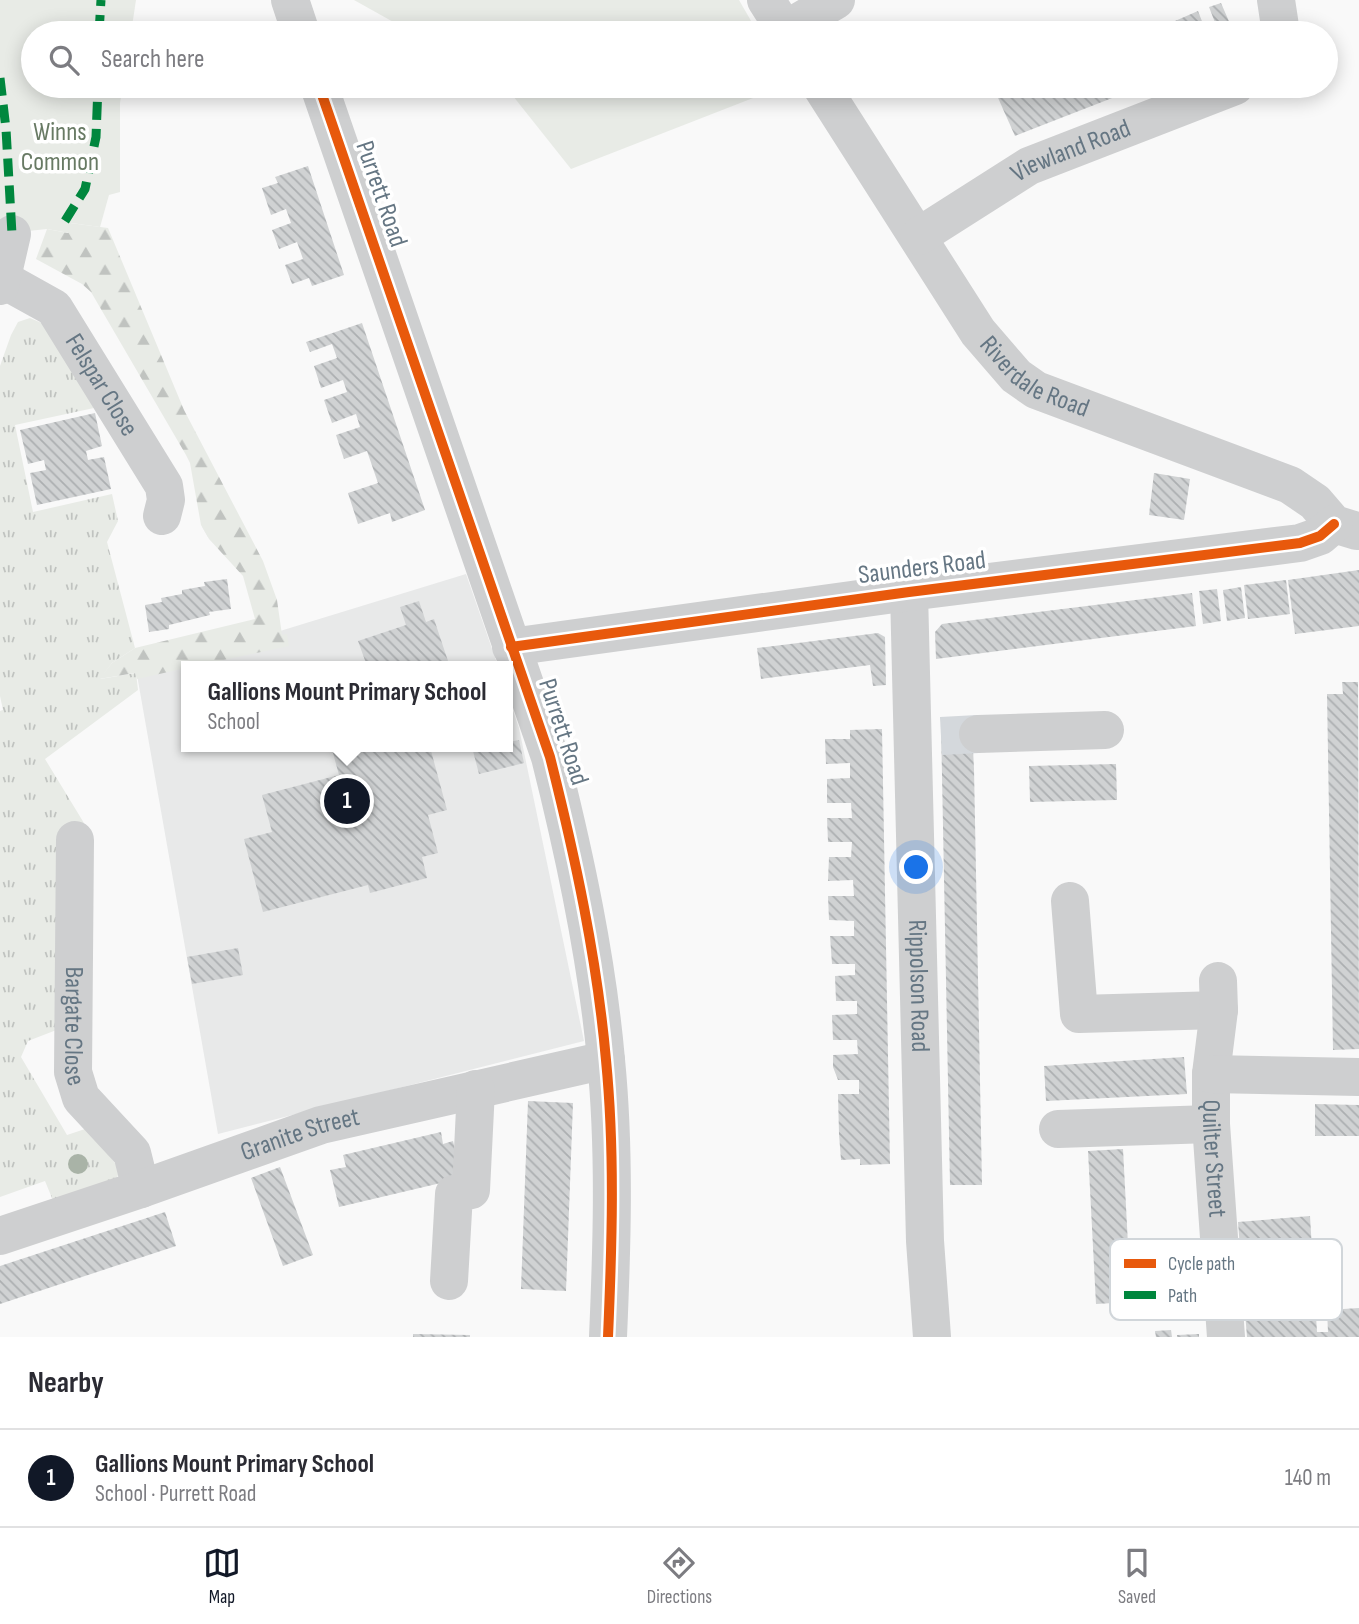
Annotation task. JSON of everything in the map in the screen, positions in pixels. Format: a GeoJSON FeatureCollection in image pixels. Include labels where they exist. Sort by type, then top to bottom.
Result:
{"type":"FeatureCollection","features":[{"type":"Feature","properties":{"kind":"street"},"geometry":{"type":"LineString","coordinates":[[290,0],[297,21]]}},
{"type":"Feature","properties":{"kind":"street"},"geometry":{"type":"LineString","coordinates":[[780,21],[836,0]]}},
{"type":"Feature","properties":{"kind":"street"},"geometry":{"type":"LineString","coordinates":[[1276,0],[1279,21]]}},
{"type":"Feature","properties":{"kind":"street","name":"Purrett Road"},"geometry":{"type":"LineString","coordinates":[[323,98],[511,647],[513,661]]}},
{"type":"Feature","properties":{"kind":"street","name":"Riverdale Road"},"geometry":{"type":"LineString","coordinates":[[829,98],[978,332],[1016,376],[1036,390],[1290,485],[1347,528]]}},
{"type":"Feature","properties":{"kind":"street","name":"Viewland Road"},"geometry":{"type":"LineString","coordinates":[[919,236],[1029,166],[1204,98]]}},
{"type":"Feature","properties":{"kind":"street"},"geometry":{"type":"LineString","coordinates":[[1,282],[12,234]]}},
{"type":"Feature","properties":{"kind":"street","name":"Felspar Close"},"geometry":{"type":"LineString","coordinates":[[1,282],[54,308],[164,486],[166,500],[162,516]]}},
{"type":"Feature","properties":{"kind":"street","name":"Saunders Road"},"geometry":{"type":"LineString","coordinates":[[511,647],[909,592],[1300,543],[1347,528]]}},
{"type":"Feature","properties":{"kind":"street","name":"Rippolson Road"},"geometry":{"type":"LineString","coordinates":[[909,592],[944,736],[925,1241],[932,1337]]}},
{"type":"Feature","properties":{"kind":"street","name":"Purrett Road"},"geometry":{"type":"LineString","coordinates":[[513,663],[517,694],[550,757],[568,828],[589,938],[606,1060],[612,1224],[608,1337]]}},
{"type":"Feature","properties":{"kind":"street"},"geometry":{"type":"LineString","coordinates":[[944,736],[1105,730]]}},
{"type":"Feature","properties":{"kind":"street","name":"Bargate Close"},"geometry":{"type":"LineString","coordinates":[[75,840],[73,1072],[80,1098],[132,1153],[141,1189]]}},
{"type":"Feature","properties":{"kind":"street","name":"Quilter Street"},"geometry":{"type":"LineString","coordinates":[[1070,901],[1079,1014],[1218,995],[1211,1074],[1211,1124],[1219,1239]]}},
{"type":"Feature","properties":{"kind":"street","name":"Granite Street"},"geometry":{"type":"LineString","coordinates":[[0,1236],[321,1125],[606,1060]]}},
{"type":"Feature","properties":{"kind":"street"},"geometry":{"type":"LineString","coordinates":[[1211,1074],[1359,1077]]}},
{"type":"Feature","properties":{"kind":"street"},"geometry":{"type":"LineString","coordinates":[[449,1282],[454,1194],[471,1190],[476,1089]]}},
{"type":"Feature","properties":{"kind":"street"},"geometry":{"type":"LineString","coordinates":[[1058,1129],[1211,1124]]}},
{"type":"Feature","properties":{"kind":"shaded area"},"geometry":{"type":"Polygon","coordinates":[[[466,574],[496,661],[183,661],[466,574]]]}},
{"type":"Feature","properties":{"kind":"shaded area"},"geometry":{"type":"Polygon","coordinates":[[[181,661],[181,752],[513,752],[513,711],[519,728],[584,1041],[218,1134],[137,675],[181,661]]]}},
{"type":"Feature","properties":{"kind":"green space","name":"Winns Common"},"geometry":{"type":"Polygon","coordinates":[[[0,0],[136,0],[133,21],[21,21],[21,98],[121,98],[120,192],[109,195],[100,227],[71,223],[69,233],[47,229],[0,234],[0,0]]]}},
{"type":"Feature","properties":{"kind":"green space"},"geometry":{"type":"Polygon","coordinates":[[[354,0],[739,0],[751,21],[392,21],[354,0]]]}},
{"type":"Feature","properties":{"kind":"green space"},"geometry":{"type":"Polygon","coordinates":[[[515,98],[753,98],[571,169],[515,98]]]}},
{"type":"Feature","properties":{"kind":"green space"},"geometry":{"type":"Polygon","coordinates":[[[70,223],[108,228],[184,410],[263,561],[277,600],[282,635],[287,634],[289,646],[219,661],[181,661],[181,669],[137,679],[135,673],[99,679],[112,663],[135,648],[255,619],[243,576],[209,539],[201,525],[190,463],[186,455],[91,292],[82,284],[36,259],[47,229],[68,233],[70,223]]]}},
{"type":"Feature","properties":{"kind":"green space"},"geometry":{"type":"Polygon","coordinates":[[[30,318],[44,324],[94,408],[15,425],[33,512],[112,494],[118,521],[107,542],[135,648],[112,663],[100,679],[136,673],[138,690],[45,759],[87,828],[59,1029],[28,1041],[21,1057],[67,1135],[88,1128],[121,1171],[114,1181],[54,1203],[45,1181],[0,1197],[0,711],[3,710],[0,696],[0,366],[18,322],[30,318]]]}},
{"type":"Feature","properties":{"kind":"building"},"geometry":{"type":"Polygon","coordinates":[[[1221,3],[1229,21],[1214,21],[1209,7],[1221,3]]]}},
{"type":"Feature","properties":{"kind":"building"},"geometry":{"type":"Polygon","coordinates":[[[1198,11],[1202,21],[1175,21],[1198,11]]]}},
{"type":"Feature","properties":{"kind":"building"},"geometry":{"type":"Polygon","coordinates":[[[998,98],[1112,98],[1015,136],[998,98]]]}},
{"type":"Feature","properties":{"kind":"building"},"geometry":{"type":"Polygon","coordinates":[[[308,166],[344,275],[312,286],[309,278],[292,284],[285,265],[303,259],[297,242],[279,249],[272,230],[291,223],[286,209],[271,215],[262,188],[278,183],[275,177],[308,166]]]}},
{"type":"Feature","properties":{"kind":"building"},"geometry":{"type":"Polygon","coordinates":[[[362,323],[425,510],[392,522],[390,513],[358,524],[348,493],[378,483],[367,451],[344,459],[336,435],[360,427],[356,414],[332,423],[324,400],[347,392],[343,380],[321,388],[314,366],[337,358],[332,344],[310,352],[306,342],[362,323]]]}},
{"type":"Feature","properties":{"kind":"building"},"geometry":{"type":"Polygon","coordinates":[[[95,413],[102,446],[86,451],[88,460],[104,457],[111,489],[37,505],[30,473],[46,470],[44,460],[28,464],[20,430],[95,413]]]}},
{"type":"Feature","properties":{"kind":"building"},"geometry":{"type":"Polygon","coordinates":[[[1154,473],[1190,479],[1184,520],[1149,515],[1154,473]]]}},
{"type":"Feature","properties":{"kind":"building"},"geometry":{"type":"Polygon","coordinates":[[[1359,570],[1359,626],[1295,634],[1288,580],[1359,570]]]}},
{"type":"Feature","properties":{"kind":"building"},"geometry":{"type":"Polygon","coordinates":[[[227,579],[231,609],[209,612],[210,615],[169,625],[169,629],[149,632],[145,605],[162,602],[161,598],[182,594],[182,590],[205,586],[204,582],[227,579]]]}},
{"type":"Feature","properties":{"kind":"building"},"geometry":{"type":"Polygon","coordinates":[[[1286,580],[1290,614],[1248,619],[1244,585],[1286,580]]]}},
{"type":"Feature","properties":{"kind":"building"},"geometry":{"type":"Polygon","coordinates":[[[1241,587],[1245,618],[1227,621],[1223,590],[1241,587]]]}},
{"type":"Feature","properties":{"kind":"building"},"geometry":{"type":"Polygon","coordinates":[[[1217,589],[1221,621],[1203,624],[1199,591],[1217,589]]]}},
{"type":"Feature","properties":{"kind":"building"},"geometry":{"type":"Polygon","coordinates":[[[1192,593],[1196,626],[936,659],[935,632],[942,624],[1192,593]]]}},
{"type":"Feature","properties":{"kind":"building"},"geometry":{"type":"Polygon","coordinates":[[[419,601],[426,622],[434,619],[448,661],[365,661],[358,641],[406,625],[400,607],[419,601]]]}},
{"type":"Feature","properties":{"kind":"building"},"geometry":{"type":"Polygon","coordinates":[[[878,633],[885,637],[886,685],[873,686],[870,665],[761,679],[757,648],[878,633]]]}},
{"type":"Feature","properties":{"kind":"building"},"geometry":{"type":"Polygon","coordinates":[[[1342,682],[1358,682],[1359,1049],[1333,1050],[1327,694],[1343,694],[1342,682]]]}},
{"type":"Feature","properties":{"kind":"building"},"geometry":{"type":"Polygon","coordinates":[[[978,723],[973,749],[982,1185],[950,1185],[941,724],[978,723]]]}},
{"type":"Feature","properties":{"kind":"building"},"geometry":{"type":"Polygon","coordinates":[[[882,729],[890,1164],[860,1165],[860,1159],[841,1160],[838,1094],[859,1094],[859,1080],[838,1080],[833,1067],[833,1055],[858,1054],[857,1040],[833,1040],[832,1015],[857,1014],[857,1001],[836,1001],[835,976],[855,975],[855,964],[832,964],[830,936],[854,936],[854,921],[829,920],[828,896],[854,896],[853,880],[828,881],[829,857],[851,857],[852,842],[828,842],[827,818],[852,818],[851,803],[827,803],[827,779],[850,778],[850,763],[826,764],[825,739],[850,739],[850,730],[882,729]]]}},
{"type":"Feature","properties":{"kind":"building"},"geometry":{"type":"Polygon","coordinates":[[[519,740],[524,763],[479,774],[473,752],[513,752],[513,741],[519,740]]]}},
{"type":"Feature","properties":{"kind":"building"},"geometry":{"type":"Polygon","coordinates":[[[431,752],[447,810],[428,815],[438,853],[422,857],[427,878],[370,893],[368,885],[263,912],[244,839],[272,832],[262,795],[339,775],[333,753],[431,752]]]}},
{"type":"Feature","properties":{"kind":"building"},"geometry":{"type":"Polygon","coordinates":[[[1116,764],[1117,800],[1030,802],[1029,766],[1116,764]]]}},
{"type":"Feature","properties":{"kind":"building"},"geometry":{"type":"Polygon","coordinates":[[[238,948],[243,975],[192,984],[187,957],[238,948]]]}},
{"type":"Feature","properties":{"kind":"building"},"geometry":{"type":"Polygon","coordinates":[[[1184,1057],[1187,1094],[1046,1101],[1044,1066],[1184,1057]]]}},
{"type":"Feature","properties":{"kind":"building"},"geometry":{"type":"Polygon","coordinates":[[[528,1101],[573,1103],[566,1291],[521,1289],[528,1101]]]}},
{"type":"Feature","properties":{"kind":"building"},"geometry":{"type":"Polygon","coordinates":[[[1315,1104],[1359,1105],[1359,1136],[1315,1136],[1315,1104]]]}},
{"type":"Feature","properties":{"kind":"building"},"geometry":{"type":"Polygon","coordinates":[[[441,1132],[443,1144],[453,1141],[462,1178],[339,1207],[330,1170],[346,1167],[343,1155],[441,1132]]]}},
{"type":"Feature","properties":{"kind":"building"},"geometry":{"type":"Polygon","coordinates":[[[1123,1149],[1128,1239],[1110,1239],[1110,1303],[1096,1304],[1088,1151],[1123,1149]]]}},
{"type":"Feature","properties":{"kind":"building"},"geometry":{"type":"Polygon","coordinates":[[[280,1167],[313,1255],[283,1266],[251,1178],[280,1167]]]}},
{"type":"Feature","properties":{"kind":"building"},"geometry":{"type":"Polygon","coordinates":[[[165,1212],[176,1246],[0,1304],[0,1266],[165,1212]]]}},
{"type":"Feature","properties":{"kind":"building"},"geometry":{"type":"Polygon","coordinates":[[[1310,1216],[1311,1239],[1239,1239],[1238,1222],[1310,1216]]]}},
{"type":"Feature","properties":{"kind":"building"},"geometry":{"type":"Polygon","coordinates":[[[1359,1308],[1359,1337],[1247,1337],[1246,1320],[1316,1320],[1317,1332],[1328,1332],[1327,1320],[1342,1320],[1342,1309],[1359,1308]]]}},
{"type":"Feature","properties":{"kind":"building"},"geometry":{"type":"Polygon","coordinates":[[[1171,1330],[1172,1337],[1156,1337],[1155,1331],[1171,1330]]]}},
{"type":"Feature","properties":{"kind":"building"},"geometry":{"type":"Polygon","coordinates":[[[413,1334],[470,1335],[470,1337],[413,1337],[413,1334]]]}},
{"type":"Feature","properties":{"kind":"building"},"geometry":{"type":"Polygon","coordinates":[[[1199,1334],[1199,1337],[1177,1337],[1177,1335],[1199,1334]]]}},
{"type":"Feature","properties":{"kind":"tunnel"},"geometry":{"type":"LineString","coordinates":[[941,736],[978,734]]}},
{"type":"Feature","properties":{"kind":"marked path"},"geometry":{"type":"LineString","coordinates":[[100,21],[101,0]]}},
{"type":"Feature","properties":{"kind":"marked path"},"geometry":{"type":"LineString","coordinates":[[0,78],[12,234]]}},
{"type":"Feature","properties":{"kind":"marked path"},"geometry":{"type":"LineString","coordinates":[[65,221],[85,189],[96,137],[98,98]]}},
{"type":"Feature","properties":{"kind":"cycle path"},"geometry":{"type":"LineString","coordinates":[[323,98],[550,757],[568,832],[597,984],[609,1095],[612,1198],[608,1337]]}},
{"type":"Feature","properties":{"kind":"cycle path"},"geometry":{"type":"LineString","coordinates":[[511,647],[909,592],[1300,543],[1320,536],[1334,524]]}},
{"type":"Feature","properties":{"kind":"place","name":"Gallions Mount Primary School"},"geometry":{"type":"Point","coordinates":[347,801]}}]}
